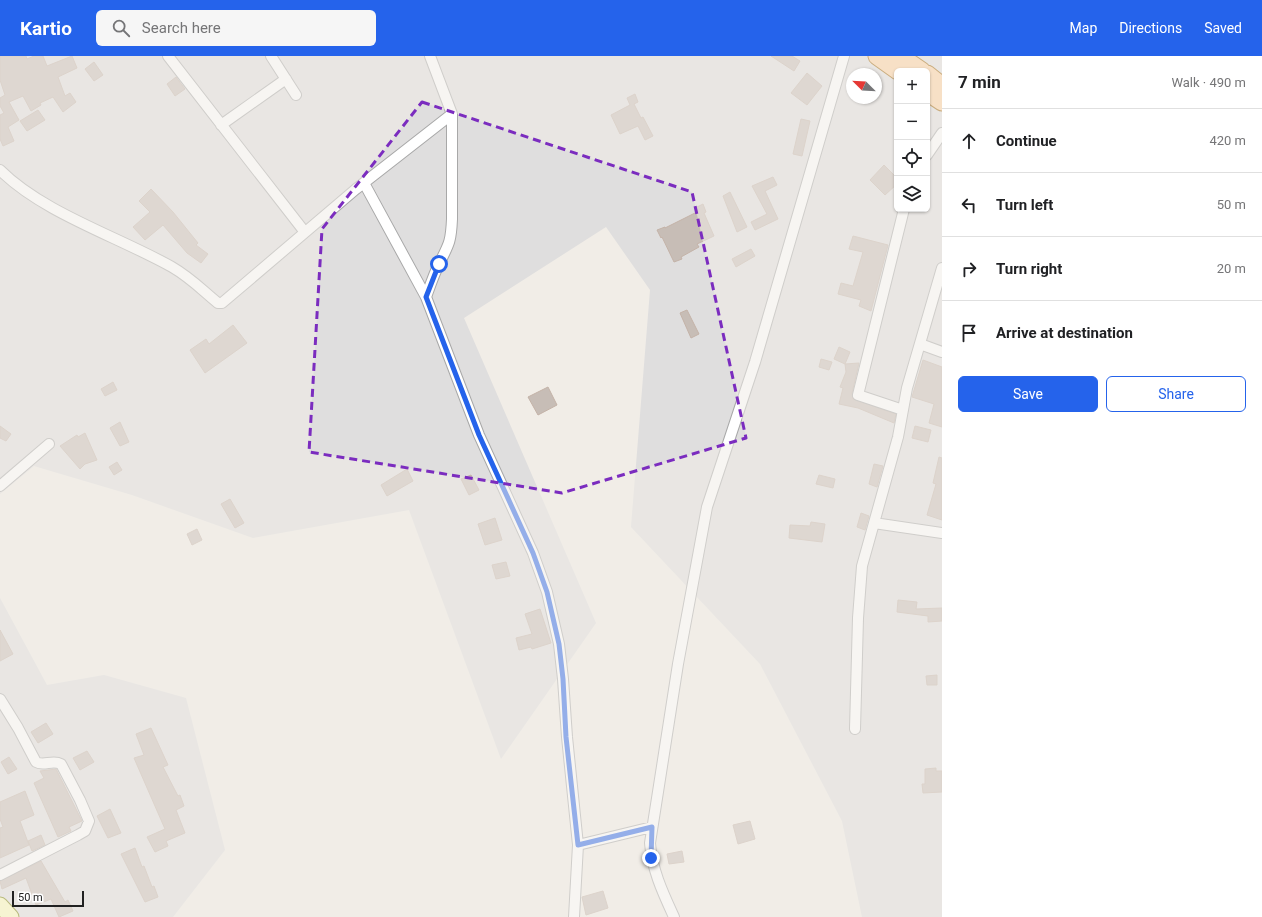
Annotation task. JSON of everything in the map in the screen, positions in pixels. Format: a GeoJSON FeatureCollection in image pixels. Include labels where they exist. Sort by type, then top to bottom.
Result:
{"type":"FeatureCollection","features":[{"type":"Feature","properties":{"kind":"main road"},"geometry":{"type":"LineString","coordinates":[[877,56],[894,68]]}},
{"type":"Feature","properties":{"kind":"main road"},"geometry":{"type":"LineString","coordinates":[[900,56],[918,68]]}},
{"type":"Feature","properties":{"kind":"main road"},"geometry":{"type":"LineString","coordinates":[[936,83],[942,102]]}},
{"type":"Feature","properties":{"kind":"street"},"geometry":{"type":"LineString","coordinates":[[168,56],[304,231]]}},
{"type":"Feature","properties":{"kind":"street"},"geometry":{"type":"LineString","coordinates":[[271,56],[296,95]]}},
{"type":"Feature","properties":{"kind":"street"},"geometry":{"type":"LineString","coordinates":[[426,297],[439,264],[448,249],[452,234],[452,114],[430,56]]}},
{"type":"Feature","properties":{"kind":"street"},"geometry":{"type":"LineString","coordinates":[[674,917],[656,875],[651,858],[652,827],[706,511],[755,362],[844,56]]}},
{"type":"Feature","properties":{"kind":"street"},"geometry":{"type":"LineString","coordinates":[[221,125],[286,79]]}},
{"type":"Feature","properties":{"kind":"street"},"geometry":{"type":"LineString","coordinates":[[0,170],[19,186],[46,204],[173,268],[199,285],[220,304],[304,231],[452,114]]}},
{"type":"Feature","properties":{"kind":"street"},"geometry":{"type":"LineString","coordinates":[[930,151],[942,133]]}},
{"type":"Feature","properties":{"kind":"street"},"geometry":{"type":"LineString","coordinates":[[364,184],[426,297],[479,435],[533,553],[547,592],[559,644],[563,679],[566,737],[578,845],[574,917]]}},
{"type":"Feature","properties":{"kind":"street"},"geometry":{"type":"LineString","coordinates":[[903,212],[858,394],[903,410]]}},
{"type":"Feature","properties":{"kind":"street"},"geometry":{"type":"LineString","coordinates":[[855,729],[860,586],[864,559],[903,410],[907,388],[942,268]]}},
{"type":"Feature","properties":{"kind":"street"},"geometry":{"type":"LineString","coordinates":[[920,344],[942,352]]}},
{"type":"Feature","properties":{"kind":"street"},"geometry":{"type":"LineString","coordinates":[[0,486],[49,444]]}},
{"type":"Feature","properties":{"kind":"street"},"geometry":{"type":"LineString","coordinates":[[874,523],[941,530]]}},
{"type":"Feature","properties":{"kind":"street"},"geometry":{"type":"LineString","coordinates":[[0,699],[18,728],[36,762],[40,764],[57,762],[62,765],[89,821],[85,831],[0,875]]}},
{"type":"Feature","properties":{"kind":"street"},"geometry":{"type":"LineString","coordinates":[[578,845],[652,827]]}},
{"type":"Feature","properties":{"kind":"street"},"geometry":{"type":"LineString","coordinates":[[0,905],[11,917]]}},
{"type":"Feature","properties":{"kind":"highlighted area"},"geometry":{"type":"Polygon","coordinates":[[[422,102],[692,192],[746,438],[562,493],[309,452],[322,229],[422,102]]]}},
{"type":"Feature","properties":{"kind":"shaded area"},"geometry":{"type":"Polygon","coordinates":[[[0,56],[942,56],[942,917],[862,917],[842,821],[760,664],[631,527],[650,290],[606,227],[464,318],[596,623],[501,759],[409,510],[253,538],[132,495],[34,466],[0,494],[0,56]]]}},
{"type":"Feature","properties":{"kind":"shaded area"},"geometry":{"type":"Polygon","coordinates":[[[0,598],[47,685],[104,675],[186,698],[225,850],[173,917],[0,917],[0,598]]]}},
{"type":"Feature","properties":{"kind":"building"},"geometry":{"type":"Polygon","coordinates":[[[0,56],[26,56],[27,59],[34,56],[43,56],[47,66],[72,56],[77,68],[58,77],[65,96],[70,93],[76,102],[63,112],[53,97],[40,103],[41,105],[31,111],[23,96],[9,102],[19,120],[8,127],[14,141],[3,146],[0,139],[0,115],[4,113],[0,106],[0,98],[5,95],[0,80],[0,56]]]}},
{"type":"Feature","properties":{"kind":"building"},"geometry":{"type":"Polygon","coordinates":[[[771,56],[792,56],[800,61],[794,71],[771,56]]]}},
{"type":"Feature","properties":{"kind":"building"},"geometry":{"type":"Polygon","coordinates":[[[94,62],[103,75],[94,81],[85,69],[94,62]]]}},
{"type":"Feature","properties":{"kind":"building"},"geometry":{"type":"Polygon","coordinates":[[[807,73],[822,86],[807,105],[791,93],[807,73]]]}},
{"type":"Feature","properties":{"kind":"building"},"geometry":{"type":"Polygon","coordinates":[[[176,77],[185,89],[175,96],[167,84],[176,77]]]}},
{"type":"Feature","properties":{"kind":"building"},"geometry":{"type":"Polygon","coordinates":[[[635,94],[638,102],[634,104],[653,136],[645,140],[638,126],[620,134],[611,115],[630,105],[627,98],[635,94]]]}},
{"type":"Feature","properties":{"kind":"building"},"geometry":{"type":"Polygon","coordinates":[[[38,110],[45,120],[27,131],[20,121],[38,110]]]}},
{"type":"Feature","properties":{"kind":"building"},"geometry":{"type":"Polygon","coordinates":[[[801,119],[810,121],[802,156],[793,154],[801,119]]]}},
{"type":"Feature","properties":{"kind":"building"},"geometry":{"type":"Polygon","coordinates":[[[884,165],[894,175],[894,187],[885,195],[870,180],[884,165]]]}},
{"type":"Feature","properties":{"kind":"building"},"geometry":{"type":"Polygon","coordinates":[[[773,177],[777,185],[765,191],[778,219],[755,230],[751,222],[767,214],[752,186],[773,177]]]}},
{"type":"Feature","properties":{"kind":"building"},"geometry":{"type":"Polygon","coordinates":[[[151,189],[173,212],[198,243],[196,245],[208,254],[201,263],[187,253],[163,225],[145,240],[133,227],[150,212],[139,201],[151,189]]]}},
{"type":"Feature","properties":{"kind":"building"},"geometry":{"type":"Polygon","coordinates":[[[730,192],[747,227],[737,232],[723,196],[730,192]]]}},
{"type":"Feature","properties":{"kind":"building"},"geometry":{"type":"Polygon","coordinates":[[[703,204],[706,212],[704,213],[714,236],[697,244],[699,247],[681,257],[682,259],[674,262],[657,230],[665,228],[697,212],[695,208],[703,204]]]}},
{"type":"Feature","properties":{"kind":"building"},"geometry":{"type":"Polygon","coordinates":[[[853,236],[888,245],[871,311],[859,306],[861,300],[838,294],[841,283],[853,286],[863,252],[849,249],[853,236]]]}},
{"type":"Feature","properties":{"kind":"building"},"geometry":{"type":"Polygon","coordinates":[[[751,249],[755,256],[736,267],[732,259],[751,249]]]}},
{"type":"Feature","properties":{"kind":"building"},"geometry":{"type":"Polygon","coordinates":[[[687,310],[699,334],[691,338],[680,313],[687,310]]]}},
{"type":"Feature","properties":{"kind":"building"},"geometry":{"type":"Polygon","coordinates":[[[233,325],[247,343],[205,373],[190,350],[206,339],[209,344],[233,325]]]}},
{"type":"Feature","properties":{"kind":"building"},"geometry":{"type":"Polygon","coordinates":[[[839,347],[850,352],[845,364],[834,359],[839,347]]]}},
{"type":"Feature","properties":{"kind":"building"},"geometry":{"type":"Polygon","coordinates":[[[821,359],[832,362],[829,370],[819,367],[821,359]]]}},
{"type":"Feature","properties":{"kind":"building"},"geometry":{"type":"Polygon","coordinates":[[[923,360],[942,367],[942,427],[929,423],[934,404],[912,397],[923,360]]]}},
{"type":"Feature","properties":{"kind":"building"},"geometry":{"type":"Polygon","coordinates":[[[859,363],[852,393],[853,399],[896,414],[894,423],[858,408],[839,404],[843,388],[840,387],[846,372],[845,364],[859,363]]]}},
{"type":"Feature","properties":{"kind":"building"},"geometry":{"type":"Polygon","coordinates":[[[113,382],[117,390],[105,396],[101,389],[113,382]]]}},
{"type":"Feature","properties":{"kind":"building"},"geometry":{"type":"Polygon","coordinates":[[[548,387],[557,405],[538,415],[528,397],[548,387]]]}},
{"type":"Feature","properties":{"kind":"building"},"geometry":{"type":"Polygon","coordinates":[[[120,422],[129,442],[120,446],[110,428],[120,422]]]}},
{"type":"Feature","properties":{"kind":"building"},"geometry":{"type":"Polygon","coordinates":[[[0,426],[11,434],[6,441],[0,438],[0,426]]]}},
{"type":"Feature","properties":{"kind":"building"},"geometry":{"type":"Polygon","coordinates":[[[915,426],[931,430],[928,442],[912,438],[915,426]]]}},
{"type":"Feature","properties":{"kind":"building"},"geometry":{"type":"Polygon","coordinates":[[[85,433],[97,460],[85,464],[80,469],[60,446],[77,435],[78,437],[85,433]]]}},
{"type":"Feature","properties":{"kind":"building"},"geometry":{"type":"Polygon","coordinates":[[[939,457],[942,458],[942,520],[927,515],[936,484],[933,483],[939,457]]]}},
{"type":"Feature","properties":{"kind":"building"},"geometry":{"type":"Polygon","coordinates":[[[117,462],[122,470],[114,475],[109,467],[117,462]]]}},
{"type":"Feature","properties":{"kind":"building"},"geometry":{"type":"Polygon","coordinates":[[[874,464],[883,466],[877,487],[869,484],[874,464]]]}},
{"type":"Feature","properties":{"kind":"building"},"geometry":{"type":"Polygon","coordinates":[[[407,469],[413,481],[387,496],[381,485],[407,469]]]}},
{"type":"Feature","properties":{"kind":"building"},"geometry":{"type":"Polygon","coordinates":[[[471,475],[479,490],[469,495],[461,479],[471,475]]]}},
{"type":"Feature","properties":{"kind":"building"},"geometry":{"type":"Polygon","coordinates":[[[819,475],[835,479],[833,488],[816,484],[819,475]]]}},
{"type":"Feature","properties":{"kind":"building"},"geometry":{"type":"Polygon","coordinates":[[[230,499],[244,523],[235,528],[221,504],[230,499]]]}},
{"type":"Feature","properties":{"kind":"building"},"geometry":{"type":"Polygon","coordinates":[[[861,513],[869,516],[865,530],[857,527],[861,513]]]}},
{"type":"Feature","properties":{"kind":"building"},"geometry":{"type":"Polygon","coordinates":[[[495,518],[502,540],[485,545],[478,524],[495,518]]]}},
{"type":"Feature","properties":{"kind":"building"},"geometry":{"type":"Polygon","coordinates":[[[811,522],[825,524],[822,542],[789,538],[790,525],[810,526],[811,522]]]}},
{"type":"Feature","properties":{"kind":"building"},"geometry":{"type":"Polygon","coordinates":[[[197,529],[202,540],[192,545],[187,534],[197,529]]]}},
{"type":"Feature","properties":{"kind":"building"},"geometry":{"type":"Polygon","coordinates":[[[506,562],[510,576],[496,579],[492,565],[506,562]]]}},
{"type":"Feature","properties":{"kind":"building"},"geometry":{"type":"Polygon","coordinates":[[[898,600],[917,602],[916,609],[942,608],[942,621],[928,622],[928,616],[897,612],[898,600]]]}},
{"type":"Feature","properties":{"kind":"building"},"geometry":{"type":"Polygon","coordinates":[[[540,609],[551,643],[532,649],[531,647],[519,650],[516,638],[532,634],[525,614],[540,609]]]}},
{"type":"Feature","properties":{"kind":"building"},"geometry":{"type":"Polygon","coordinates":[[[0,630],[13,654],[0,661],[0,630]]]}},
{"type":"Feature","properties":{"kind":"building"},"geometry":{"type":"Polygon","coordinates":[[[937,675],[937,685],[927,685],[926,676],[937,675]]]}},
{"type":"Feature","properties":{"kind":"building"},"geometry":{"type":"Polygon","coordinates":[[[46,723],[53,734],[38,743],[31,732],[46,723]]]}},
{"type":"Feature","properties":{"kind":"building"},"geometry":{"type":"Polygon","coordinates":[[[151,728],[168,765],[163,767],[178,796],[180,795],[184,806],[176,810],[185,833],[166,841],[168,846],[155,852],[147,837],[165,829],[134,758],[144,755],[136,734],[151,728]]]}},
{"type":"Feature","properties":{"kind":"building"},"geometry":{"type":"Polygon","coordinates":[[[87,751],[94,762],[80,770],[73,758],[87,751]]]}},
{"type":"Feature","properties":{"kind":"building"},"geometry":{"type":"Polygon","coordinates":[[[9,757],[17,769],[8,774],[1,762],[9,757]]]}},
{"type":"Feature","properties":{"kind":"building"},"geometry":{"type":"Polygon","coordinates":[[[936,768],[936,771],[942,771],[942,792],[923,793],[922,784],[925,784],[925,769],[936,768]]]}},
{"type":"Feature","properties":{"kind":"building"},"geometry":{"type":"Polygon","coordinates":[[[56,769],[82,821],[69,827],[71,831],[58,837],[34,783],[44,778],[40,771],[56,769]]]}},
{"type":"Feature","properties":{"kind":"building"},"geometry":{"type":"Polygon","coordinates":[[[25,791],[34,815],[20,821],[29,845],[0,858],[0,828],[3,827],[0,819],[0,802],[25,791]]]}},
{"type":"Feature","properties":{"kind":"building"},"geometry":{"type":"Polygon","coordinates":[[[110,809],[121,833],[108,838],[97,816],[110,809]]]}},
{"type":"Feature","properties":{"kind":"building"},"geometry":{"type":"Polygon","coordinates":[[[750,821],[755,839],[738,844],[733,825],[750,821]]]}},
{"type":"Feature","properties":{"kind":"building"},"geometry":{"type":"Polygon","coordinates":[[[41,835],[45,845],[32,851],[28,841],[41,835]]]}},
{"type":"Feature","properties":{"kind":"building"},"geometry":{"type":"Polygon","coordinates":[[[135,848],[142,867],[144,866],[152,887],[154,886],[158,897],[145,902],[121,854],[135,848]]]}},
{"type":"Feature","properties":{"kind":"building"},"geometry":{"type":"Polygon","coordinates":[[[682,851],[684,862],[669,864],[667,854],[682,851]]]}},
{"type":"Feature","properties":{"kind":"building"},"geometry":{"type":"Polygon","coordinates":[[[41,861],[65,902],[68,900],[73,911],[59,917],[51,899],[36,905],[26,878],[2,889],[0,881],[41,861]]]}},
{"type":"Feature","properties":{"kind":"building"},"geometry":{"type":"Polygon","coordinates":[[[603,891],[608,908],[586,915],[582,897],[603,891]]]}},
{"type":"Feature","properties":{"kind":"route"},"geometry":{"type":"LineString","coordinates":[[439,264],[426,297],[479,435],[533,553],[547,592],[559,644],[563,679],[566,737],[575,806],[578,845],[652,827],[650,843],[651,858]]}}]}
